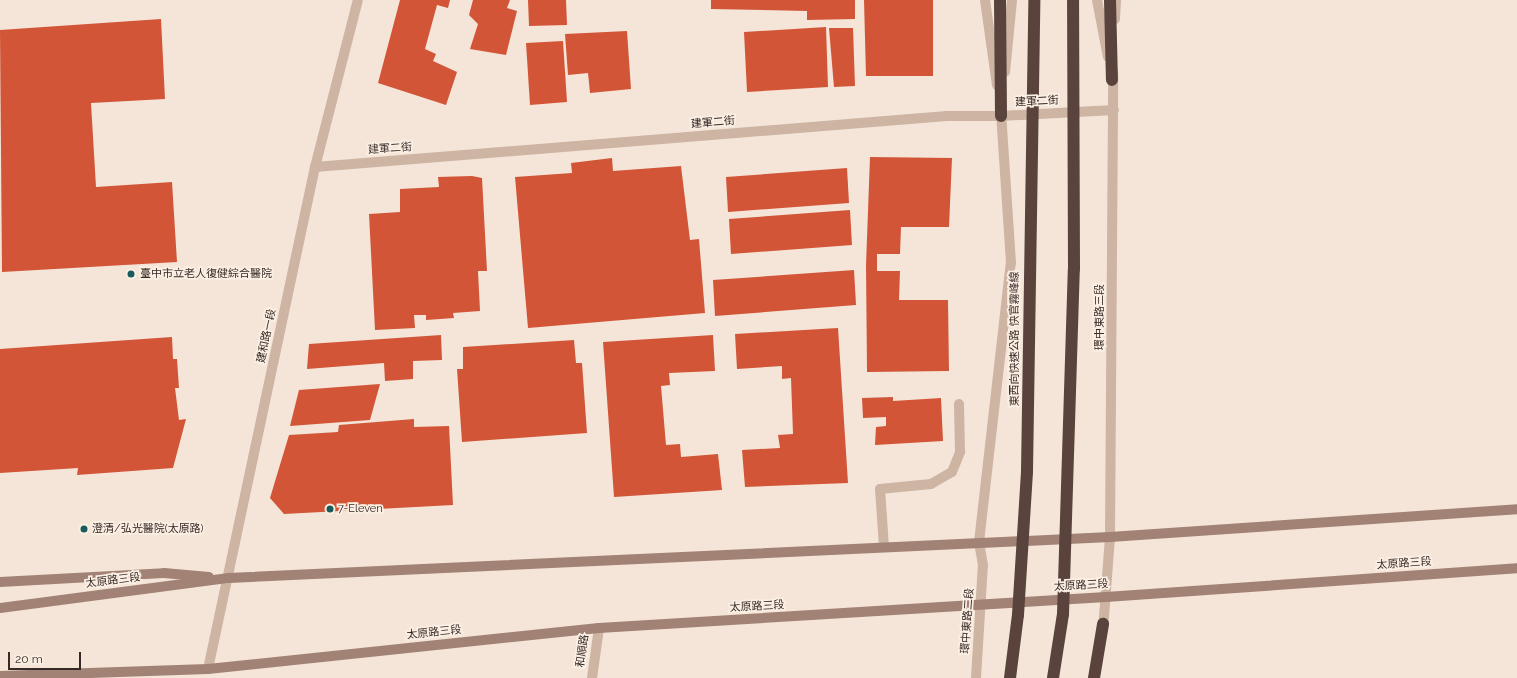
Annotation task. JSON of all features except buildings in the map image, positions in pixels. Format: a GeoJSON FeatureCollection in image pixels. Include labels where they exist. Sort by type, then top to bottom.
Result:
{"type":"FeatureCollection","features":[{"type":"Feature","properties":{"kind":"highway"},"geometry":{"type":"LineString","coordinates":[[1000,0],[1001,116]]}},
{"type":"Feature","properties":{"kind":"highway","name":"東西向快速公路 快官霧峰線"},"geometry":{"type":"LineString","coordinates":[[1010,678],[1018,615],[1027,471],[1034,0]]}},
{"type":"Feature","properties":{"kind":"highway"},"geometry":{"type":"LineString","coordinates":[[1053,678],[1063,614],[1073,277],[1073,0]]}},
{"type":"Feature","properties":{"kind":"highway"},"geometry":{"type":"LineString","coordinates":[[1110,0],[1112,80]]}},
{"type":"Feature","properties":{"kind":"highway"},"geometry":{"type":"LineString","coordinates":[[1094,678],[1103,624]]}},
{"type":"Feature","properties":{"kind":"main road","name":"太原路三段"},"geometry":{"type":"LineString","coordinates":[[0,608],[229,578],[979,542],[1110,538],[1517,509]]}},
{"type":"Feature","properties":{"kind":"main road","name":"太原路三段"},"geometry":{"type":"LineString","coordinates":[[0,676],[208,673],[599,628],[1106,597],[1517,568]]}},
{"type":"Feature","properties":{"kind":"main road","name":"太原路三段"},"geometry":{"type":"LineString","coordinates":[[0,582],[164,573],[229,578]]}},
{"type":"Feature","properties":{"kind":"street","name":"建和路一段"},"geometry":{"type":"LineString","coordinates":[[208,673],[315,167],[358,0]]}},
{"type":"Feature","properties":{"kind":"street"},"geometry":{"type":"LineString","coordinates":[[979,542],[1011,263],[1001,116],[985,0]]}},
{"type":"Feature","properties":{"kind":"street"},"geometry":{"type":"LineString","coordinates":[[1001,116],[1012,0]]}},
{"type":"Feature","properties":{"kind":"street","name":"環中東路三段"},"geometry":{"type":"LineString","coordinates":[[1097,0],[1112,80]]}},
{"type":"Feature","properties":{"kind":"street","name":"環中東路三段"},"geometry":{"type":"LineString","coordinates":[[1106,597],[1110,538],[1114,110],[1112,80],[1116,0]]}},
{"type":"Feature","properties":{"kind":"street","name":"建軍二街"},"geometry":{"type":"LineString","coordinates":[[315,167],[947,116],[1001,116],[1114,110]]}},
{"type":"Feature","properties":{"kind":"street"},"geometry":{"type":"LineString","coordinates":[[884,547],[880,489],[931,484],[952,472],[960,452],[959,404]]}},
{"type":"Feature","properties":{"kind":"street","name":"環中東路二段"},"geometry":{"type":"LineString","coordinates":[[976,678],[983,565],[979,542]]}},
{"type":"Feature","properties":{"kind":"street"},"geometry":{"type":"LineString","coordinates":[[1098,678],[1106,597]]}},
{"type":"Feature","properties":{"kind":"street","name":"和順路"},"geometry":{"type":"LineString","coordinates":[[592,678],[599,628]]}},
{"type":"Feature","properties":{"kind":"place","name":"臺中市立老人復健綜合醫院"},"geometry":{"type":"Point","coordinates":[131,274]}},
{"type":"Feature","properties":{"kind":"place","name":"7-Eleven"},"geometry":{"type":"Point","coordinates":[330,509]}},
{"type":"Feature","properties":{"kind":"place","name":"澄清/弘光醫院(太原路)"},"geometry":{"type":"Point","coordinates":[84,529]}}]}
